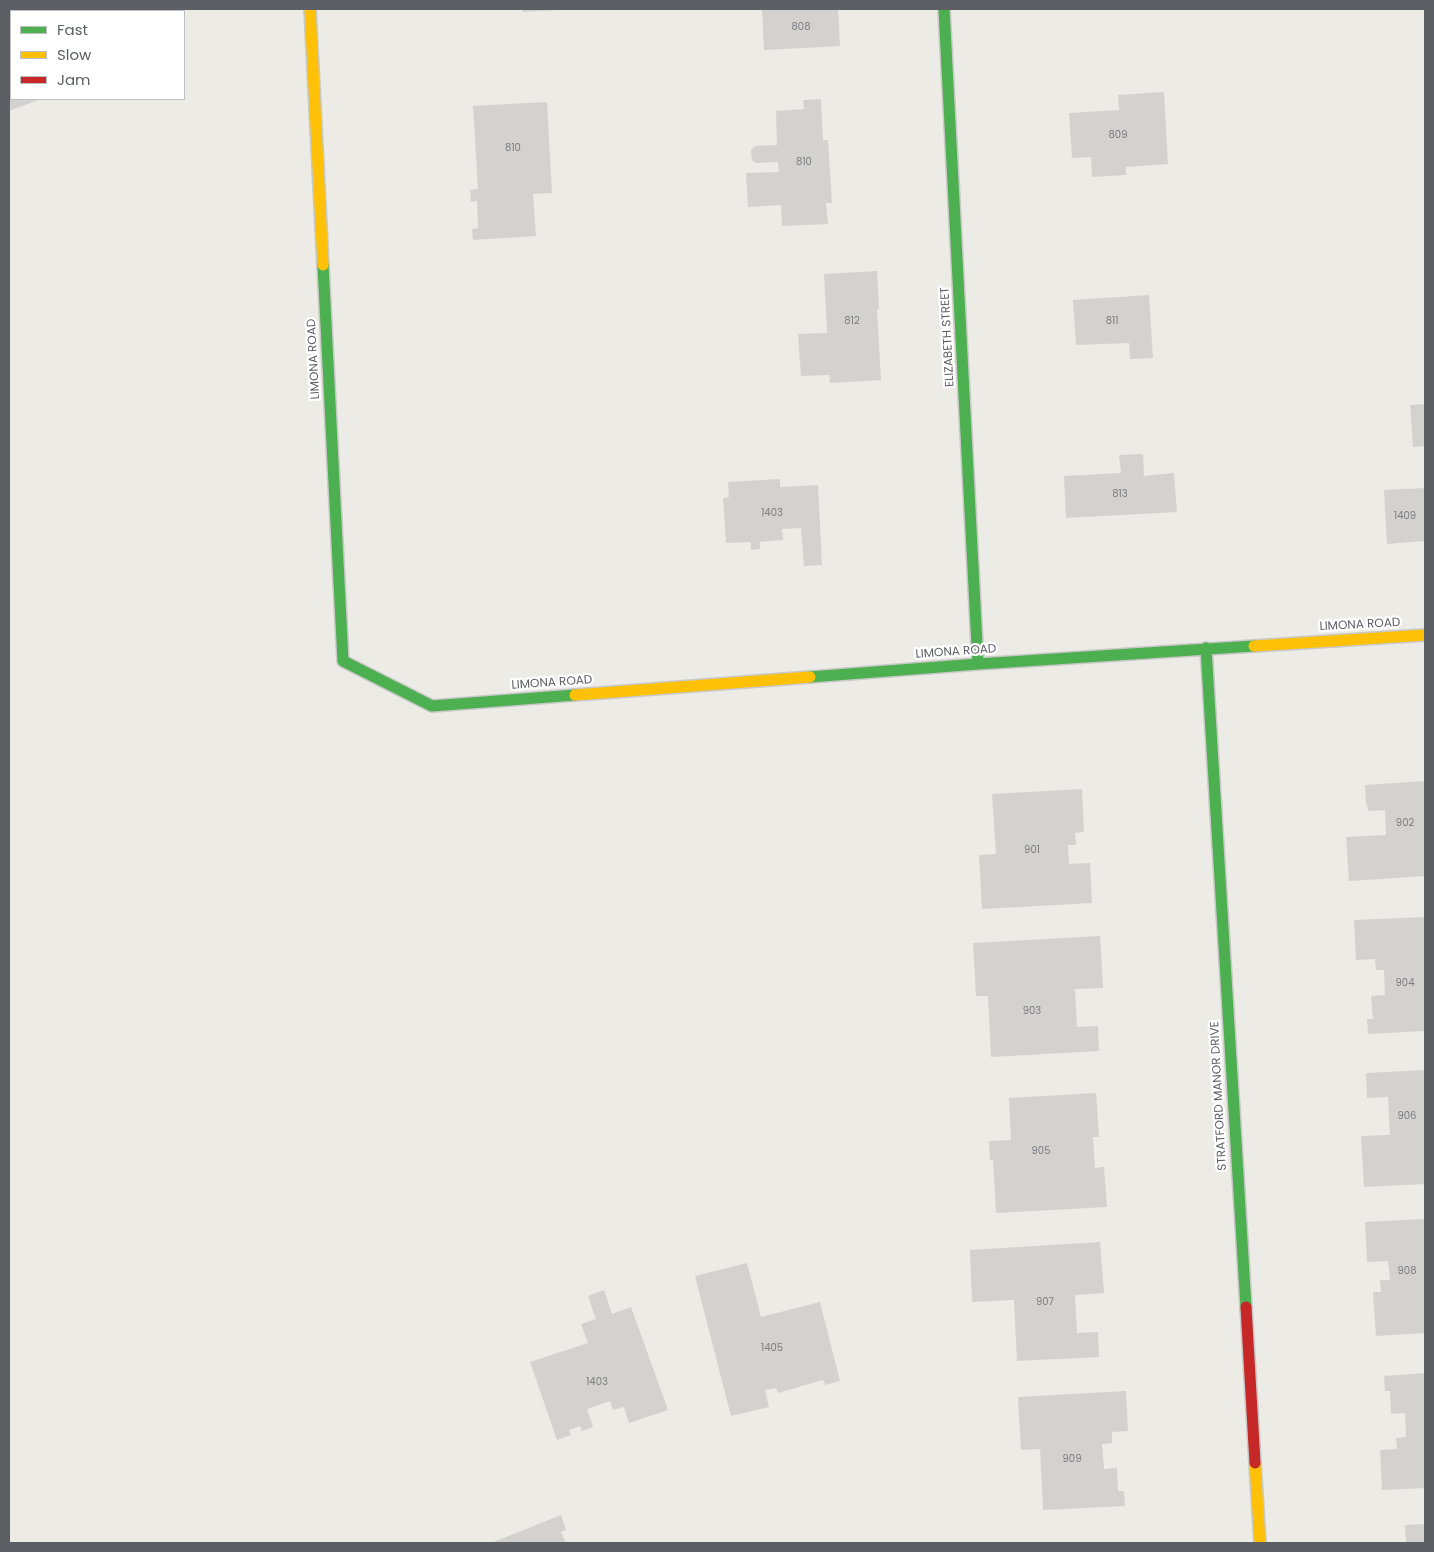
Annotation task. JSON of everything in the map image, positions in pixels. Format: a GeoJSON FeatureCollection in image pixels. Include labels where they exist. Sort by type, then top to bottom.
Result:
{"type":"FeatureCollection","features":[{"type":"Feature","properties":{"kind":"street","name":"LIMONA ROAD"},"geometry":{"type":"LineString","coordinates":[[310,9],[342,661],[432,706],[978,664],[1425,635]]}},
{"type":"Feature","properties":{"kind":"street","name":"ELIZABETH STREET"},"geometry":{"type":"LineString","coordinates":[[944,9],[978,664]]}},
{"type":"Feature","properties":{"kind":"street","name":"STRATFORD MANOR DRIVE"},"geometry":{"type":"LineString","coordinates":[[1206,648],[1260,1543]]}},
{"type":"Feature","properties":{"kind":"building"},"geometry":{"type":"Polygon","coordinates":[[[9,9],[48,9],[10,10],[10,100],[38,100],[9,111],[9,9]]]}},
{"type":"Feature","properties":{"kind":"building"},"geometry":{"type":"Polygon","coordinates":[[[522,9],[561,9],[561,10],[522,12],[522,9]]]}},
{"type":"Feature","properties":{"kind":"building"},"geometry":{"type":"Polygon","coordinates":[[[762,9],[838,9],[840,46],[764,50],[762,9]]]}},
{"type":"Feature","properties":{"kind":"building"},"geometry":{"type":"Polygon","coordinates":[[[1164,92],[1168,164],[1126,167],[1126,175],[1092,177],[1091,157],[1072,158],[1069,113],[1119,110],[1118,95],[1164,92]]]}},
{"type":"Feature","properties":{"kind":"building"},"geometry":{"type":"Polygon","coordinates":[[[821,99],[823,140],[828,140],[832,203],[826,203],[828,224],[782,226],[781,205],[748,207],[746,173],[779,172],[778,162],[756,163],[752,160],[751,150],[755,146],[777,145],[776,111],[804,109],[803,100],[821,99]]]}},
{"type":"Feature","properties":{"kind":"building"},"geometry":{"type":"Polygon","coordinates":[[[547,102],[552,193],[533,194],[536,236],[473,240],[472,229],[478,228],[477,201],[471,202],[470,190],[478,189],[473,106],[547,102]]]}},
{"type":"Feature","properties":{"kind":"building"},"geometry":{"type":"Polygon","coordinates":[[[877,271],[881,380],[830,383],[829,375],[801,376],[798,334],[827,333],[824,274],[877,271]]]}},
{"type":"Feature","properties":{"kind":"building"},"geometry":{"type":"Polygon","coordinates":[[[1149,295],[1153,358],[1130,359],[1129,343],[1076,345],[1073,300],[1149,295]]]}},
{"type":"Feature","properties":{"kind":"building"},"geometry":{"type":"Polygon","coordinates":[[[1425,404],[1425,446],[1413,447],[1410,405],[1425,404]]]}},
{"type":"Feature","properties":{"kind":"building"},"geometry":{"type":"Polygon","coordinates":[[[1143,454],[1144,476],[1174,473],[1177,512],[1066,518],[1064,476],[1121,473],[1119,455],[1143,454]]]}},
{"type":"Feature","properties":{"kind":"building"},"geometry":{"type":"Polygon","coordinates":[[[780,479],[780,487],[818,485],[822,565],[804,566],[801,528],[782,529],[783,540],[760,542],[760,549],[751,550],[751,542],[726,543],[723,498],[729,497],[728,482],[780,479]]]}},
{"type":"Feature","properties":{"kind":"building"},"geometry":{"type":"Polygon","coordinates":[[[1425,488],[1425,541],[1387,544],[1384,490],[1425,488]]]}},
{"type":"Feature","properties":{"kind":"building"},"geometry":{"type":"Polygon","coordinates":[[[1425,781],[1425,876],[1349,881],[1346,837],[1386,835],[1385,810],[1368,811],[1365,785],[1425,781]]]}},
{"type":"Feature","properties":{"kind":"building"},"geometry":{"type":"Polygon","coordinates":[[[1082,789],[1084,832],[1075,833],[1076,845],[1068,845],[1069,864],[1090,863],[1092,903],[982,909],[979,855],[996,854],[992,794],[1082,789]]]}},
{"type":"Feature","properties":{"kind":"building"},"geometry":{"type":"Polygon","coordinates":[[[1425,917],[1425,1031],[1368,1034],[1367,1019],[1373,1019],[1371,996],[1385,995],[1384,970],[1376,970],[1375,959],[1356,960],[1354,920],[1425,917]]]}},
{"type":"Feature","properties":{"kind":"building"},"geometry":{"type":"Polygon","coordinates":[[[1100,936],[1103,988],[1075,989],[1077,1027],[1098,1026],[1099,1051],[991,1057],[988,996],[976,996],[973,943],[1100,936]]]}},
{"type":"Feature","properties":{"kind":"building"},"geometry":{"type":"Polygon","coordinates":[[[1425,1070],[1425,1184],[1364,1187],[1361,1136],[1390,1135],[1388,1097],[1367,1098],[1366,1073],[1425,1070]]]}},
{"type":"Feature","properties":{"kind":"building"},"geometry":{"type":"Polygon","coordinates":[[[1096,1093],[1099,1137],[1093,1137],[1095,1168],[1104,1167],[1107,1207],[996,1213],[993,1160],[990,1160],[989,1141],[1011,1140],[1009,1098],[1096,1093]]]}},
{"type":"Feature","properties":{"kind":"building"},"geometry":{"type":"Polygon","coordinates":[[[1425,1219],[1425,1333],[1376,1336],[1373,1292],[1381,1292],[1380,1280],[1390,1280],[1388,1261],[1367,1262],[1365,1222],[1425,1219]]]}},
{"type":"Feature","properties":{"kind":"building"},"geometry":{"type":"Polygon","coordinates":[[[1100,1242],[1104,1293],[1075,1295],[1077,1333],[1098,1332],[1099,1357],[1017,1361],[1014,1300],[972,1302],[970,1250],[1100,1242]]]}},
{"type":"Feature","properties":{"kind":"building"},"geometry":{"type":"Polygon","coordinates":[[[747,1263],[761,1317],[820,1302],[840,1381],[825,1385],[823,1380],[778,1393],[776,1388],[765,1390],[769,1407],[731,1416],[695,1276],[747,1263]]]}},
{"type":"Feature","properties":{"kind":"building"},"geometry":{"type":"Polygon","coordinates":[[[604,1290],[612,1314],[631,1307],[668,1410],[629,1423],[624,1407],[613,1410],[610,1401],[587,1409],[593,1427],[582,1431],[580,1426],[569,1430],[571,1435],[557,1440],[530,1362],[588,1343],[581,1324],[596,1319],[588,1296],[604,1290]]]}},
{"type":"Feature","properties":{"kind":"building"},"geometry":{"type":"Polygon","coordinates":[[[1425,1373],[1425,1488],[1382,1490],[1380,1450],[1397,1449],[1396,1438],[1406,1437],[1405,1413],[1391,1414],[1390,1391],[1385,1391],[1384,1376],[1425,1373]]]}},
{"type":"Feature","properties":{"kind":"building"},"geometry":{"type":"Polygon","coordinates":[[[1126,1391],[1128,1431],[1112,1432],[1112,1443],[1102,1444],[1104,1469],[1117,1468],[1118,1491],[1124,1491],[1125,1506],[1043,1510],[1040,1449],[1021,1450],[1018,1397],[1126,1391]]]}},
{"type":"Feature","properties":{"kind":"building"},"geometry":{"type":"Polygon","coordinates":[[[561,1515],[566,1530],[561,1532],[566,1543],[491,1543],[561,1515]]]}},
{"type":"Feature","properties":{"kind":"building"},"geometry":{"type":"Polygon","coordinates":[[[1425,1524],[1425,1543],[1406,1543],[1405,1525],[1425,1524]]]}},
{"type":"Feature","properties":{"kind":"traffic: fast"},"geometry":{"type":"LineString","coordinates":[[944,9],[978,664]]}},
{"type":"Feature","properties":{"kind":"traffic: fast"},"geometry":{"type":"LineString","coordinates":[[323,265],[343,661],[432,706],[575,695]]}},
{"type":"Feature","properties":{"kind":"traffic: fast"},"geometry":{"type":"LineString","coordinates":[[810,677],[1254,646]]}},
{"type":"Feature","properties":{"kind":"traffic: fast"},"geometry":{"type":"LineString","coordinates":[[1206,648],[1246,1307]]}},
{"type":"Feature","properties":{"kind":"traffic: slow"},"geometry":{"type":"LineString","coordinates":[[310,9],[323,265]]}},
{"type":"Feature","properties":{"kind":"traffic: slow"},"geometry":{"type":"LineString","coordinates":[[1254,646],[1425,635]]}},
{"type":"Feature","properties":{"kind":"traffic: slow"},"geometry":{"type":"LineString","coordinates":[[575,695],[810,677]]}},
{"type":"Feature","properties":{"kind":"traffic: slow"},"geometry":{"type":"LineString","coordinates":[[1255,1463],[1260,1543]]}},
{"type":"Feature","properties":{"kind":"traffic: jam"},"geometry":{"type":"LineString","coordinates":[[1246,1307],[1255,1463]]}}]}
